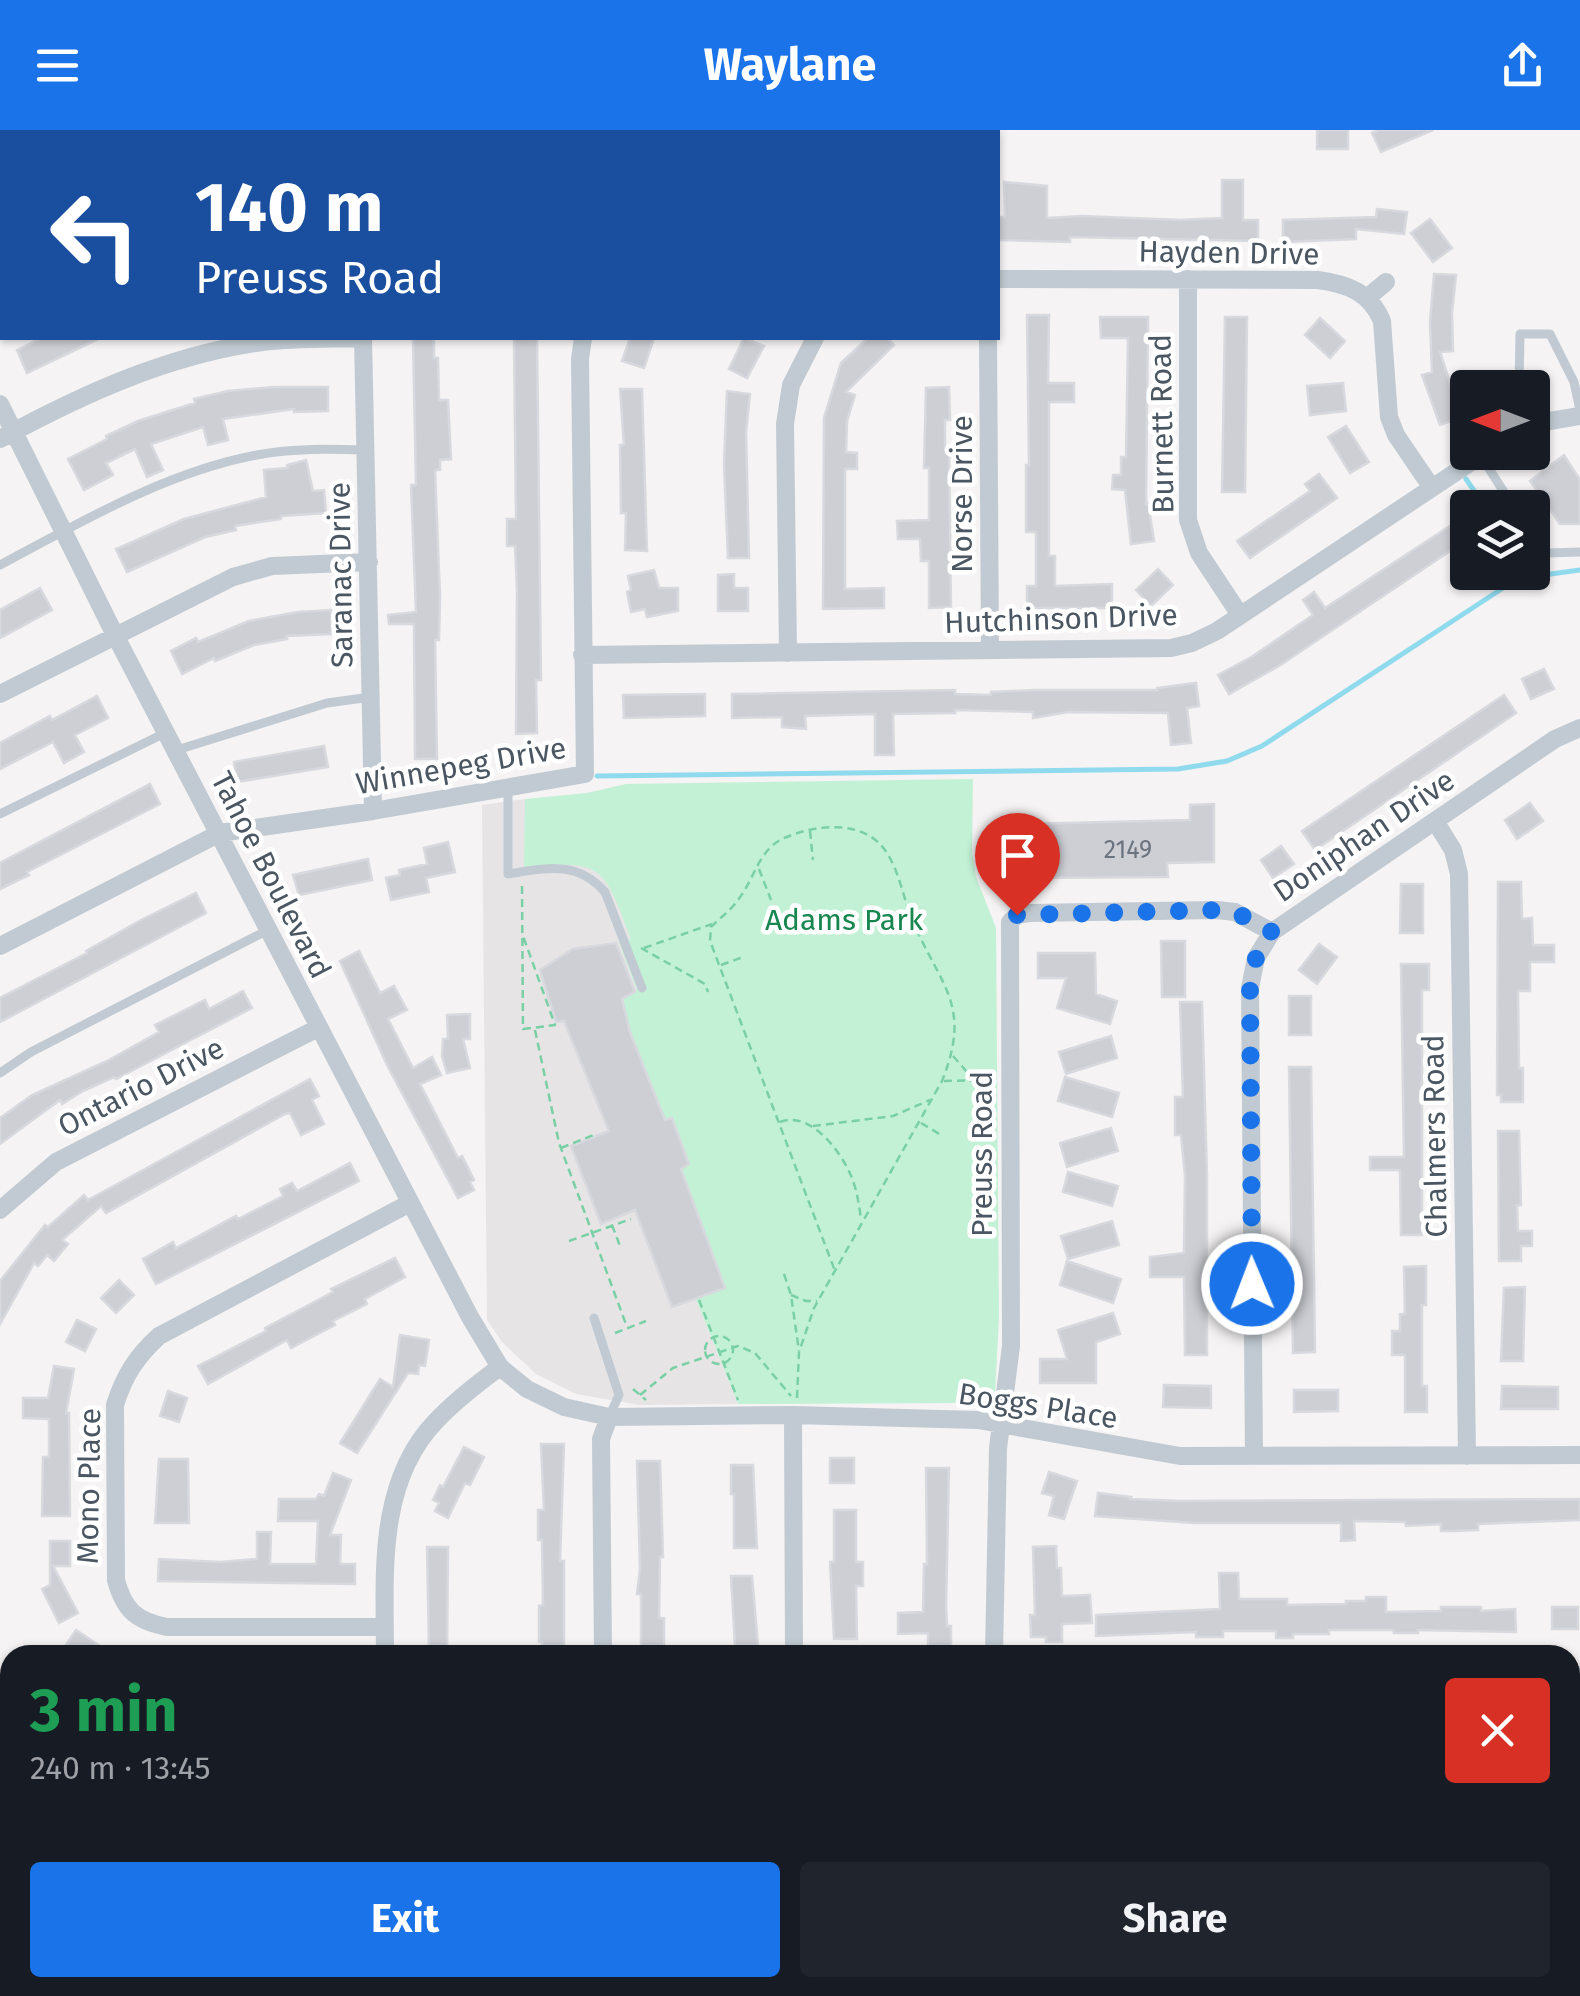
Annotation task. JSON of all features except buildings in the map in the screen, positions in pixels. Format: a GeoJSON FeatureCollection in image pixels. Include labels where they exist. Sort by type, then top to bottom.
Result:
{"type":"FeatureCollection","features":[{"type":"Feature","properties":{"kind":"street","name":"Burnett Road"},"geometry":{"type":"LineString","coordinates":[[1188,279],[1188,520],[1199,553],[1240,616]]}},
{"type":"Feature","properties":{"kind":"street","name":"Hayden Drive"},"geometry":{"type":"LineString","coordinates":[[1000,280],[1318,280],[1353,287],[1367,298]]}},
{"type":"Feature","properties":{"kind":"street"},"geometry":{"type":"LineString","coordinates":[[1386,282],[1367,298],[1382,321],[1389,418],[1432,488]]}},
{"type":"Feature","properties":{"kind":"street"},"geometry":{"type":"LineString","coordinates":[[7,435],[144,370],[265,342],[314,340]]}},
{"type":"Feature","properties":{"kind":"street","name":"Saranac Drive"},"geometry":{"type":"LineString","coordinates":[[363,340],[373,811]]}},
{"type":"Feature","properties":{"kind":"street","name":"Winnepeg Drive"},"geometry":{"type":"LineString","coordinates":[[0,946],[220,833],[585,774],[583,340]]}},
{"type":"Feature","properties":{"kind":"street"},"geometry":{"type":"LineString","coordinates":[[788,652],[785,424],[791,385],[814,340]]}},
{"type":"Feature","properties":{"kind":"street","name":"Norse Drive"},"geometry":{"type":"LineString","coordinates":[[988,340],[990,650]]}},
{"type":"Feature","properties":{"kind":"street","name":"Tahoe Boulevard"},"geometry":{"type":"LineString","coordinates":[[0,404],[7,435],[64,531],[318,1028],[470,1317],[500,1366]]}},
{"type":"Feature","properties":{"kind":"street"},"geometry":{"type":"LineString","coordinates":[[1550,420],[1580,413]]}},
{"type":"Feature","properties":{"kind":"street","name":"Hutchinson Drive"},"geometry":{"type":"LineString","coordinates":[[582,655],[1171,648],[1192,643],[1240,616],[1460,470]]}},
{"type":"Feature","properties":{"kind":"street"},"geometry":{"type":"LineString","coordinates":[[0,694],[233,576],[272,566],[369,562]]}},
{"type":"Feature","properties":{"kind":"street","name":"Doniphan Drive"},"geometry":{"type":"LineString","coordinates":[[1254,1456],[1250,988],[1256,958],[1272,932],[1555,739],[1580,728]]}},
{"type":"Feature","properties":{"kind":"street","name":"Chalmers Road"},"geometry":{"type":"LineString","coordinates":[[1435,820],[1453,850],[1459,874],[1467,1456]]}},
{"type":"Feature","properties":{"kind":"street","name":"Preuss Road"},"geometry":{"type":"LineString","coordinates":[[994,1645],[995,1513],[1011,1346],[1010,922],[1017,915],[1030,914],[1217,910],[1235,912],[1272,932]]}},
{"type":"Feature","properties":{"kind":"street","name":"Ontario Drive"},"geometry":{"type":"LineString","coordinates":[[0,1210],[56,1162],[318,1028]]}},
{"type":"Feature","properties":{"kind":"street","name":"Mono Place"},"geometry":{"type":"LineString","coordinates":[[385,1628],[167,1626],[147,1623],[130,1612],[121,1599],[116,1580],[115,1406],[122,1380],[137,1356],[158,1336],[410,1204]]}},
{"type":"Feature","properties":{"kind":"street"},"geometry":{"type":"LineString","coordinates":[[385,1645],[387,1528],[398,1484],[434,1422],[500,1366]]}},
{"type":"Feature","properties":{"kind":"street","name":"Boggs Place"},"geometry":{"type":"LineString","coordinates":[[500,1366],[526,1388],[564,1407],[609,1417],[794,1408],[1002,1422],[1180,1456],[1580,1455]]}},
{"type":"Feature","properties":{"kind":"street"},"geometry":{"type":"LineString","coordinates":[[794,1408],[794,1645]]}},
{"type":"Feature","properties":{"kind":"street"},"geometry":{"type":"LineString","coordinates":[[603,1645],[601,1439],[609,1417]]}},
{"type":"Feature","properties":{"kind":"lane"},"geometry":{"type":"LineString","coordinates":[[1519,370],[1520,334],[1550,334],[1574,382],[1580,413]]}},
{"type":"Feature","properties":{"kind":"lane"},"geometry":{"type":"LineString","coordinates":[[0,565],[133,497],[258,454],[366,450]]}},
{"type":"Feature","properties":{"kind":"lane"},"geometry":{"type":"LineString","coordinates":[[1550,553],[1580,552]]}},
{"type":"Feature","properties":{"kind":"lane"},"geometry":{"type":"LineString","coordinates":[[176,750],[327,703],[371,697]]}},
{"type":"Feature","properties":{"kind":"lane"},"geometry":{"type":"LineString","coordinates":[[0,814],[167,732]]}},
{"type":"Feature","properties":{"kind":"lane"},"geometry":{"type":"LineString","coordinates":[[508,788],[508,874],[568,867],[595,881],[605,892],[642,988]]}},
{"type":"Feature","properties":{"kind":"lane"},"geometry":{"type":"LineString","coordinates":[[0,1073],[32,1052],[268,930]]}},
{"type":"Feature","properties":{"kind":"lane"},"geometry":{"type":"LineString","coordinates":[[594,1318],[619,1395],[609,1417]]}},
{"type":"Feature","properties":{"kind":"path"},"geometry":{"type":"LineString","coordinates":[[799,1352],[819,1300],[942,1081],[956,1035],[947,984],[911,918],[887,853],[858,829],[834,827],[780,840],[764,853],[738,900],[712,927],[710,941],[835,1271]]}},
{"type":"Feature","properties":{"kind":"path"},"geometry":{"type":"LineString","coordinates":[[810,831],[813,860]]}},
{"type":"Feature","properties":{"kind":"path"},"geometry":{"type":"LineString","coordinates":[[758,865],[771,900]]}},
{"type":"Feature","properties":{"kind":"path"},"geometry":{"type":"LineString","coordinates":[[522,872],[522,934],[522,1029],[556,1025],[522,934]]}},
{"type":"Feature","properties":{"kind":"path"},"geometry":{"type":"LineString","coordinates":[[643,948],[716,922]]}},
{"type":"Feature","properties":{"kind":"path"},"geometry":{"type":"LineString","coordinates":[[626,948],[634,944],[643,948],[705,984],[708,992]]}},
{"type":"Feature","properties":{"kind":"path"},"geometry":{"type":"LineString","coordinates":[[720,966],[743,957]]}},
{"type":"Feature","properties":{"kind":"path"},"geometry":{"type":"LineString","coordinates":[[535,1028],[560,1148],[627,1328]]}},
{"type":"Feature","properties":{"kind":"path"},"geometry":{"type":"LineString","coordinates":[[952,1055],[976,1081]]}},
{"type":"Feature","properties":{"kind":"path"},"geometry":{"type":"LineString","coordinates":[[942,1081],[998,1080]]}},
{"type":"Feature","properties":{"kind":"path"},"geometry":{"type":"LineString","coordinates":[[779,1122],[790,1118],[812,1126],[893,1116],[932,1100]]}},
{"type":"Feature","properties":{"kind":"path"},"geometry":{"type":"LineString","coordinates":[[919,1121],[941,1135]]}},
{"type":"Feature","properties":{"kind":"path"},"geometry":{"type":"LineString","coordinates":[[812,1126],[843,1160],[852,1177],[862,1223]]}},
{"type":"Feature","properties":{"kind":"path"},"geometry":{"type":"LineString","coordinates":[[560,1148],[596,1134]]}},
{"type":"Feature","properties":{"kind":"path"},"geometry":{"type":"LineString","coordinates":[[570,1241],[631,1219]]}},
{"type":"Feature","properties":{"kind":"path"},"geometry":{"type":"LineString","coordinates":[[612,1226],[620,1246]]}},
{"type":"Feature","properties":{"kind":"path"},"geometry":{"type":"LineString","coordinates":[[784,1274],[799,1352],[794,1408]]}},
{"type":"Feature","properties":{"kind":"path"},"geometry":{"type":"LineString","coordinates":[[791,1295],[806,1301],[819,1300]]}},
{"type":"Feature","properties":{"kind":"path"},"geometry":{"type":"LineString","coordinates":[[698,1300],[738,1401]]}},
{"type":"Feature","properties":{"kind":"path"},"geometry":{"type":"LineString","coordinates":[[611,1335],[646,1321]]}},
{"type":"Feature","properties":{"kind":"path"},"geometry":{"type":"LineString","coordinates":[[714,1338],[726,1338],[732,1346],[733,1355],[724,1363],[712,1363],[706,1354],[706,1345],[714,1338]]}},
{"type":"Feature","properties":{"kind":"path"},"geometry":{"type":"LineString","coordinates":[[639,1398],[673,1368],[732,1346],[755,1354],[794,1408]]}},
{"type":"Feature","properties":{"kind":"path"},"geometry":{"type":"LineString","coordinates":[[631,1388],[649,1402]]}},
{"type":"Feature","properties":{"kind":"path"},"geometry":{"type":"LineString","coordinates":[[955,1401],[981,1399],[989,1391]]}},
{"type":"Feature","properties":{"kind":"path"},"geometry":{"type":"LineString","coordinates":[[777,1400],[794,1408]]}},
{"type":"Feature","properties":{"kind":"shaded area"},"geometry":{"type":"Polygon","coordinates":[[[525,799],[525,867],[575,863],[594,869],[609,881],[631,940],[824,1257],[696,1299],[738,1404],[640,1405],[576,1394],[536,1374],[502,1342],[487,1320],[482,805],[525,799]]]}},
{"type":"Feature","properties":{"kind":"green space","name":"Adams Park"},"geometry":{"type":"Polygon","coordinates":[[[973,779],[972,852],[976,877],[996,928],[999,1317],[995,1394],[985,1407],[955,1403],[738,1404],[696,1299],[724,1287],[681,1169],[689,1164],[672,1119],[665,1120],[630,1032],[623,999],[637,990],[619,942],[631,939],[607,883],[598,874],[571,865],[524,868],[525,799],[587,793],[626,784],[973,779]]]}},
{"type":"Feature","properties":{"kind":"waterway"},"geometry":{"type":"LineString","coordinates":[[1466,479],[1474,490]]}},
{"type":"Feature","properties":{"kind":"waterway"},"geometry":{"type":"LineString","coordinates":[[597,776],[1178,769],[1227,761],[1262,746],[1506,586],[1536,576],[1580,570]]}},
{"type":"Feature","properties":{"kind":"route"},"geometry":{"type":"LineString","coordinates":[[1017,915],[1217,910],[1235,912],[1272,932],[1256,958],[1250,988],[1252,1284]]}}]}
